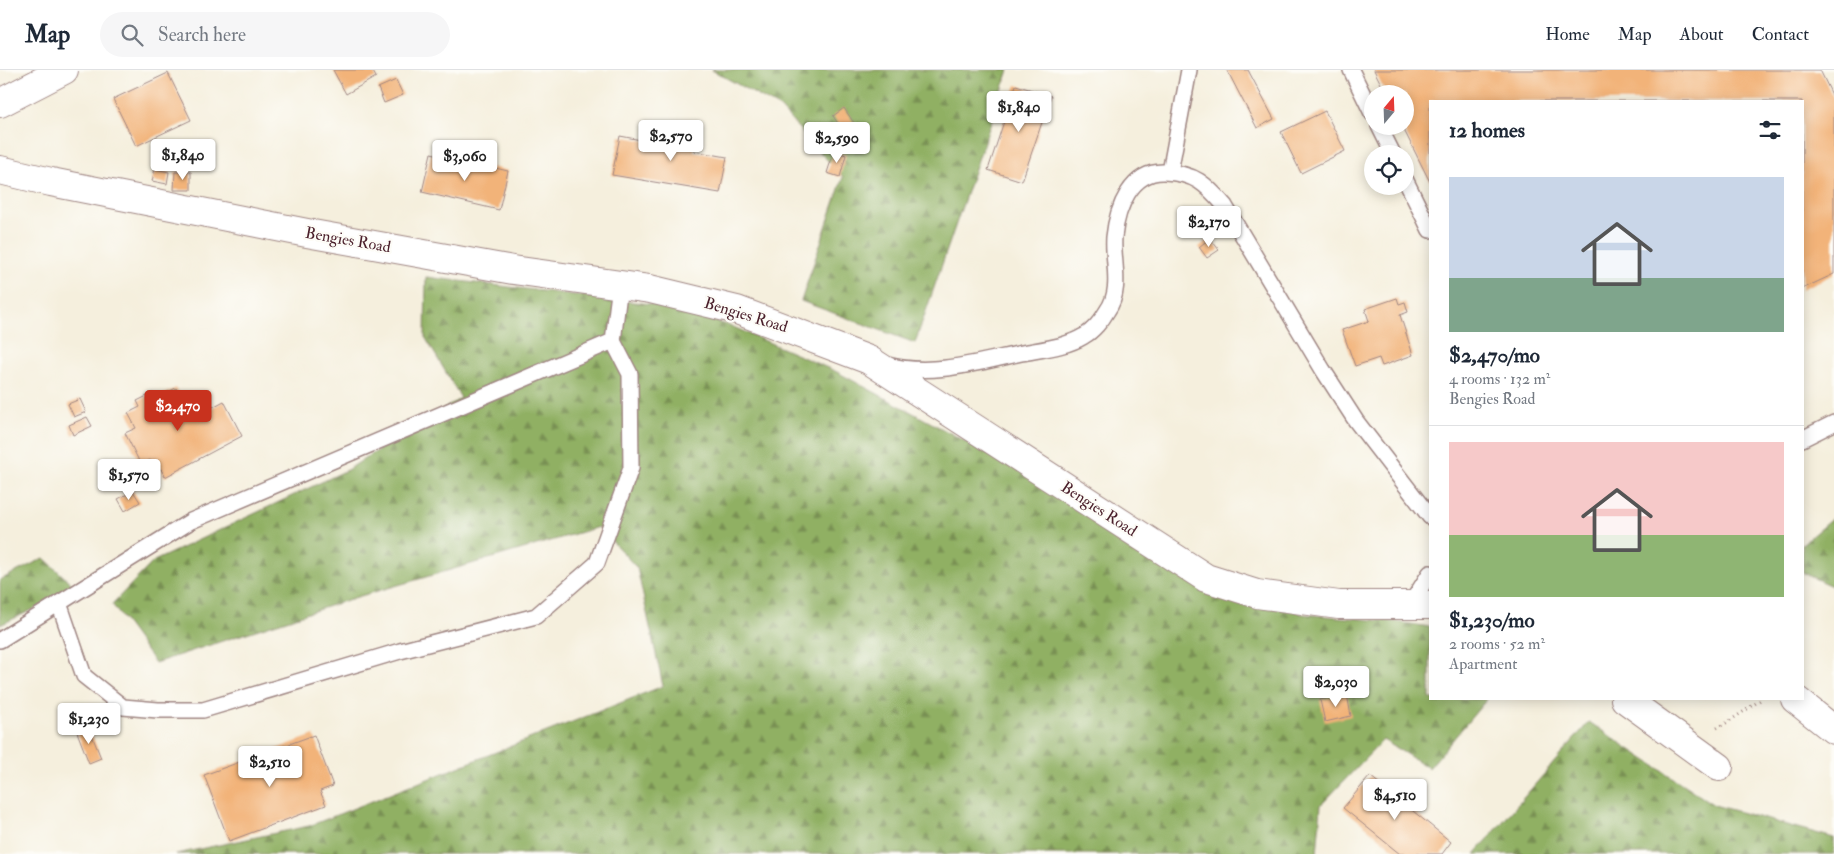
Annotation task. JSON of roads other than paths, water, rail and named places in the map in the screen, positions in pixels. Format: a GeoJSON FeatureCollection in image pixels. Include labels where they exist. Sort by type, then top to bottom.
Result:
{"type":"FeatureCollection","features":[{"type":"Feature","properties":{"kind":"street"},"geometry":{"type":"LineString","coordinates":[[0,103],[64,70]]}},
{"type":"Feature","properties":{"kind":"street","name":"Bengies Road"},"geometry":{"type":"LineString","coordinates":[[0,170],[51,182],[307,233],[514,270],[650,289],[737,310],[869,360],[1206,578],[1257,594],[1339,606],[1420,605]]}},
{"type":"Feature","properties":{"kind":"street"},"geometry":{"type":"LineString","coordinates":[[1626,700],[1719,767]]}},
{"type":"Feature","properties":{"kind":"street"},"geometry":{"type":"LineString","coordinates":[[1796,700],[1834,730]]}},
{"type":"Feature","properties":{"kind":"lane"},"geometry":{"type":"LineString","coordinates":[[1170,172],[1189,70]]}},
{"type":"Feature","properties":{"kind":"lane"},"geometry":{"type":"LineString","coordinates":[[1352,70],[1364,96]]}},
{"type":"Feature","properties":{"kind":"lane"},"geometry":{"type":"LineString","coordinates":[[869,360],[893,367],[921,370],[948,368],[1064,345],[1086,336],[1109,309],[1116,290],[1114,238],[1118,216],[1129,191],[1139,179],[1155,172],[1170,172],[1188,176],[1207,185],[1225,206],[1323,370],[1356,421],[1429,516]]}},
{"type":"Feature","properties":{"kind":"lane"},"geometry":{"type":"LineString","coordinates":[[1413,195],[1429,228]]}},
{"type":"Feature","properties":{"kind":"lane"},"geometry":{"type":"LineString","coordinates":[[59,603],[84,676],[123,707],[158,710],[203,710],[400,651],[536,616],[597,563],[631,468],[630,374],[613,340],[620,285]]}},
{"type":"Feature","properties":{"kind":"lane"},"geometry":{"type":"LineString","coordinates":[[0,640],[191,521],[613,340]]}},
{"type":"Feature","properties":{"kind":"lane"},"geometry":{"type":"LineString","coordinates":[[1804,438],[1834,423]]}},
{"type":"Feature","properties":{"kind":"lane"},"geometry":{"type":"LineString","coordinates":[[1420,605],[1429,576]]}}]}
